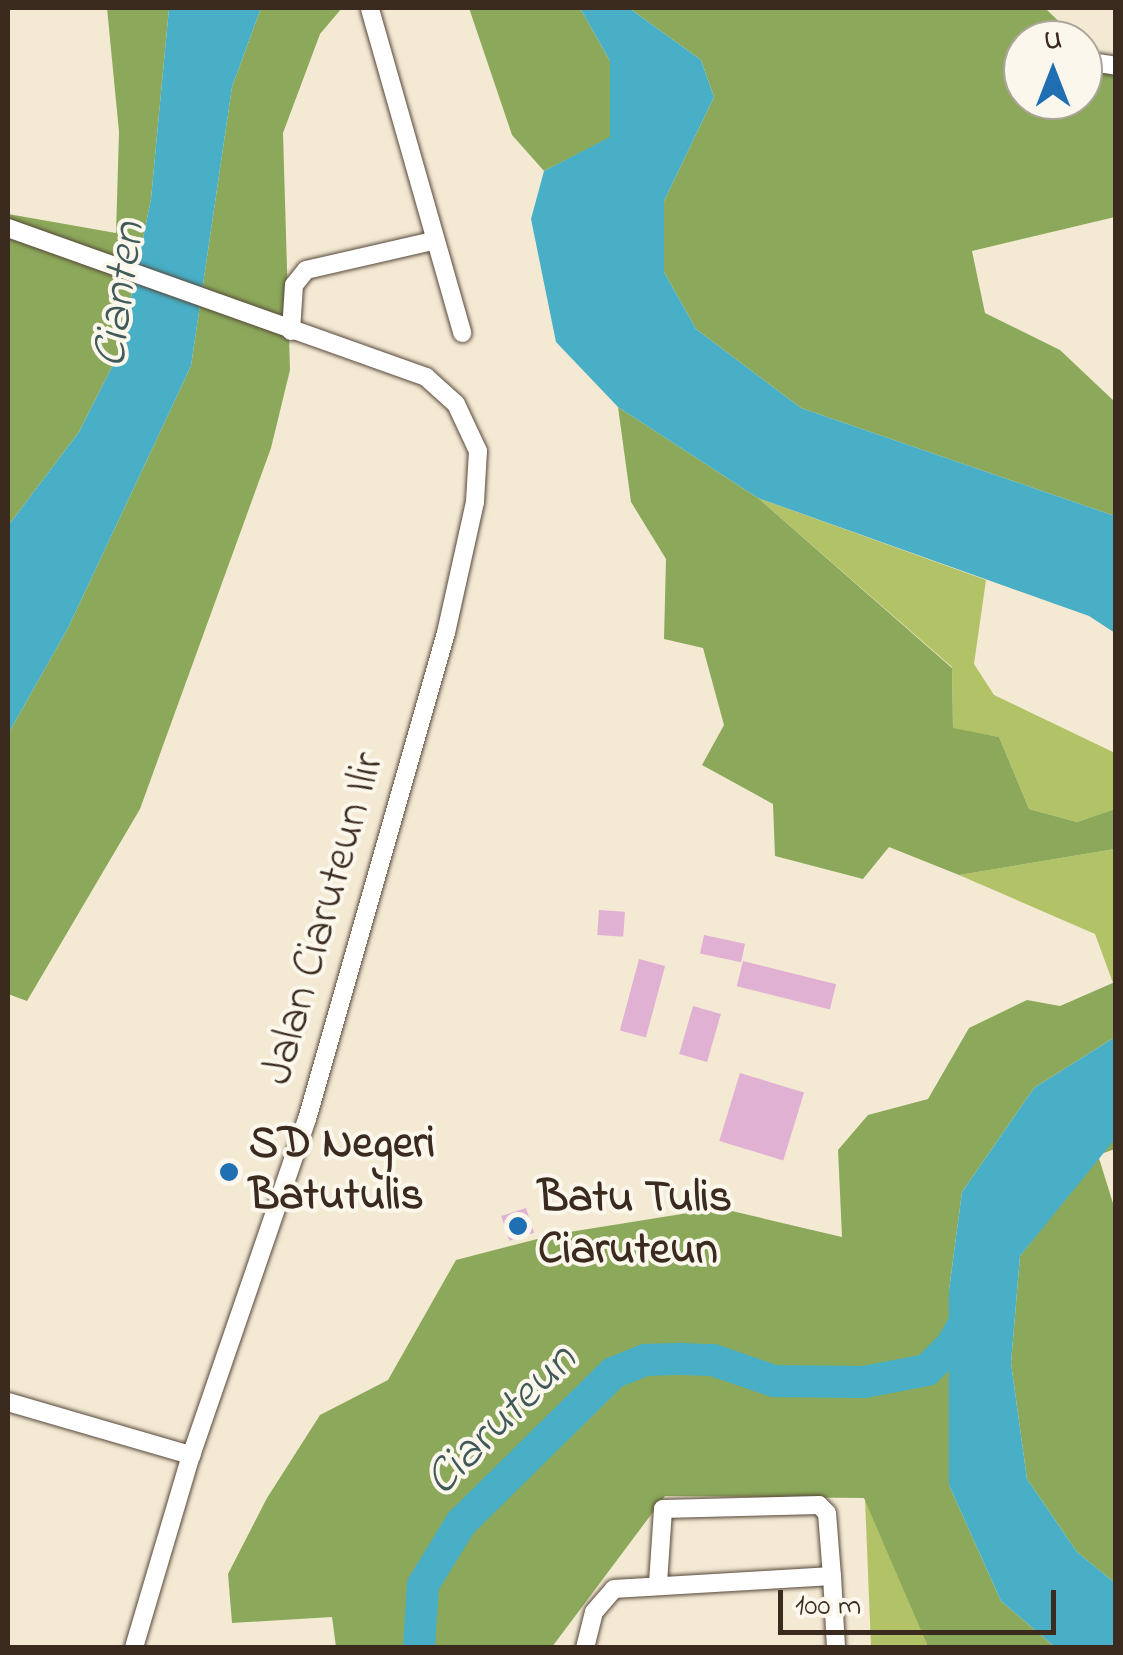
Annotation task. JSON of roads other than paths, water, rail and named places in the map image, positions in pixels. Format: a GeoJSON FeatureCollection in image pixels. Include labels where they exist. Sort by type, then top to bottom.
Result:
{"type":"FeatureCollection","features":[{"type":"Feature","properties":{"kind":"street"},"geometry":{"type":"LineString","coordinates":[[370,9],[432,241],[462,333]]}},
{"type":"Feature","properties":{"kind":"street","name":"Jalan Ciaruteun Ilir"},"geometry":{"type":"LineString","coordinates":[[8,228],[103,267],[426,377],[456,404],[478,451],[476,502],[446,633],[307,1119],[192,1455],[134,1648]]}},
{"type":"Feature","properties":{"kind":"street"},"geometry":{"type":"LineString","coordinates":[[292,331],[294,285],[306,270],[432,241]]}},
{"type":"Feature","properties":{"kind":"street"},"geometry":{"type":"LineString","coordinates":[[8,1402],[192,1455]]}},
{"type":"Feature","properties":{"kind":"street"},"geometry":{"type":"LineString","coordinates":[[658,1584],[663,1509],[819,1505],[828,1513],[836,1648]]}},
{"type":"Feature","properties":{"kind":"street"},"geometry":{"type":"LineString","coordinates":[[585,1648],[601,1599],[614,1589],[832,1576]]}},
{"type":"Feature","properties":{"kind":"water"},"geometry":{"type":"Polygon","coordinates":[[[169,8],[261,8],[232,87],[191,366],[68,628],[8,734],[8,526],[79,432],[120,351],[151,199],[169,8]]]}},
{"type":"Feature","properties":{"kind":"water"},"geometry":{"type":"Polygon","coordinates":[[[580,8],[629,8],[701,60],[714,97],[664,201],[664,272],[696,329],[801,408],[1115,516],[1115,633],[1089,616],[758,498],[618,407],[556,342],[531,219],[544,171],[610,137],[610,61],[580,8]]]}},
{"type":"Feature","properties":{"kind":"water"},"geometry":{"type":"Polygon","coordinates":[[[1115,1037],[1115,1139],[1020,1256],[1011,1363],[1027,1479],[1077,1552],[1115,1583],[1115,1647],[1055,1647],[1001,1601],[949,1485],[949,1290],[962,1192],[1034,1088],[1115,1037]]]}},
{"type":"Feature","properties":{"kind":"waterway","name":"Ciaruteun"},"geometry":{"type":"LineString","coordinates":[[419,1648],[423,1585],[461,1523],[613,1373],[646,1360],[713,1360],[774,1381],[864,1382],[927,1370],[952,1345],[971,1311]]}},
{"type":"Feature","properties":{"kind":"place","name":"SD Negeri Batutulis"},"geometry":{"type":"Point","coordinates":[229,1172]}},
{"type":"Feature","properties":{"kind":"place","name":"Batu Tulis Ciaruteun"},"geometry":{"type":"Point","coordinates":[518,1226]}},
{"type":"Feature","properties":{"kind":"water label","name":"Cianten"},"geometry":{"type":"Point","coordinates":[121,295]}}]}
